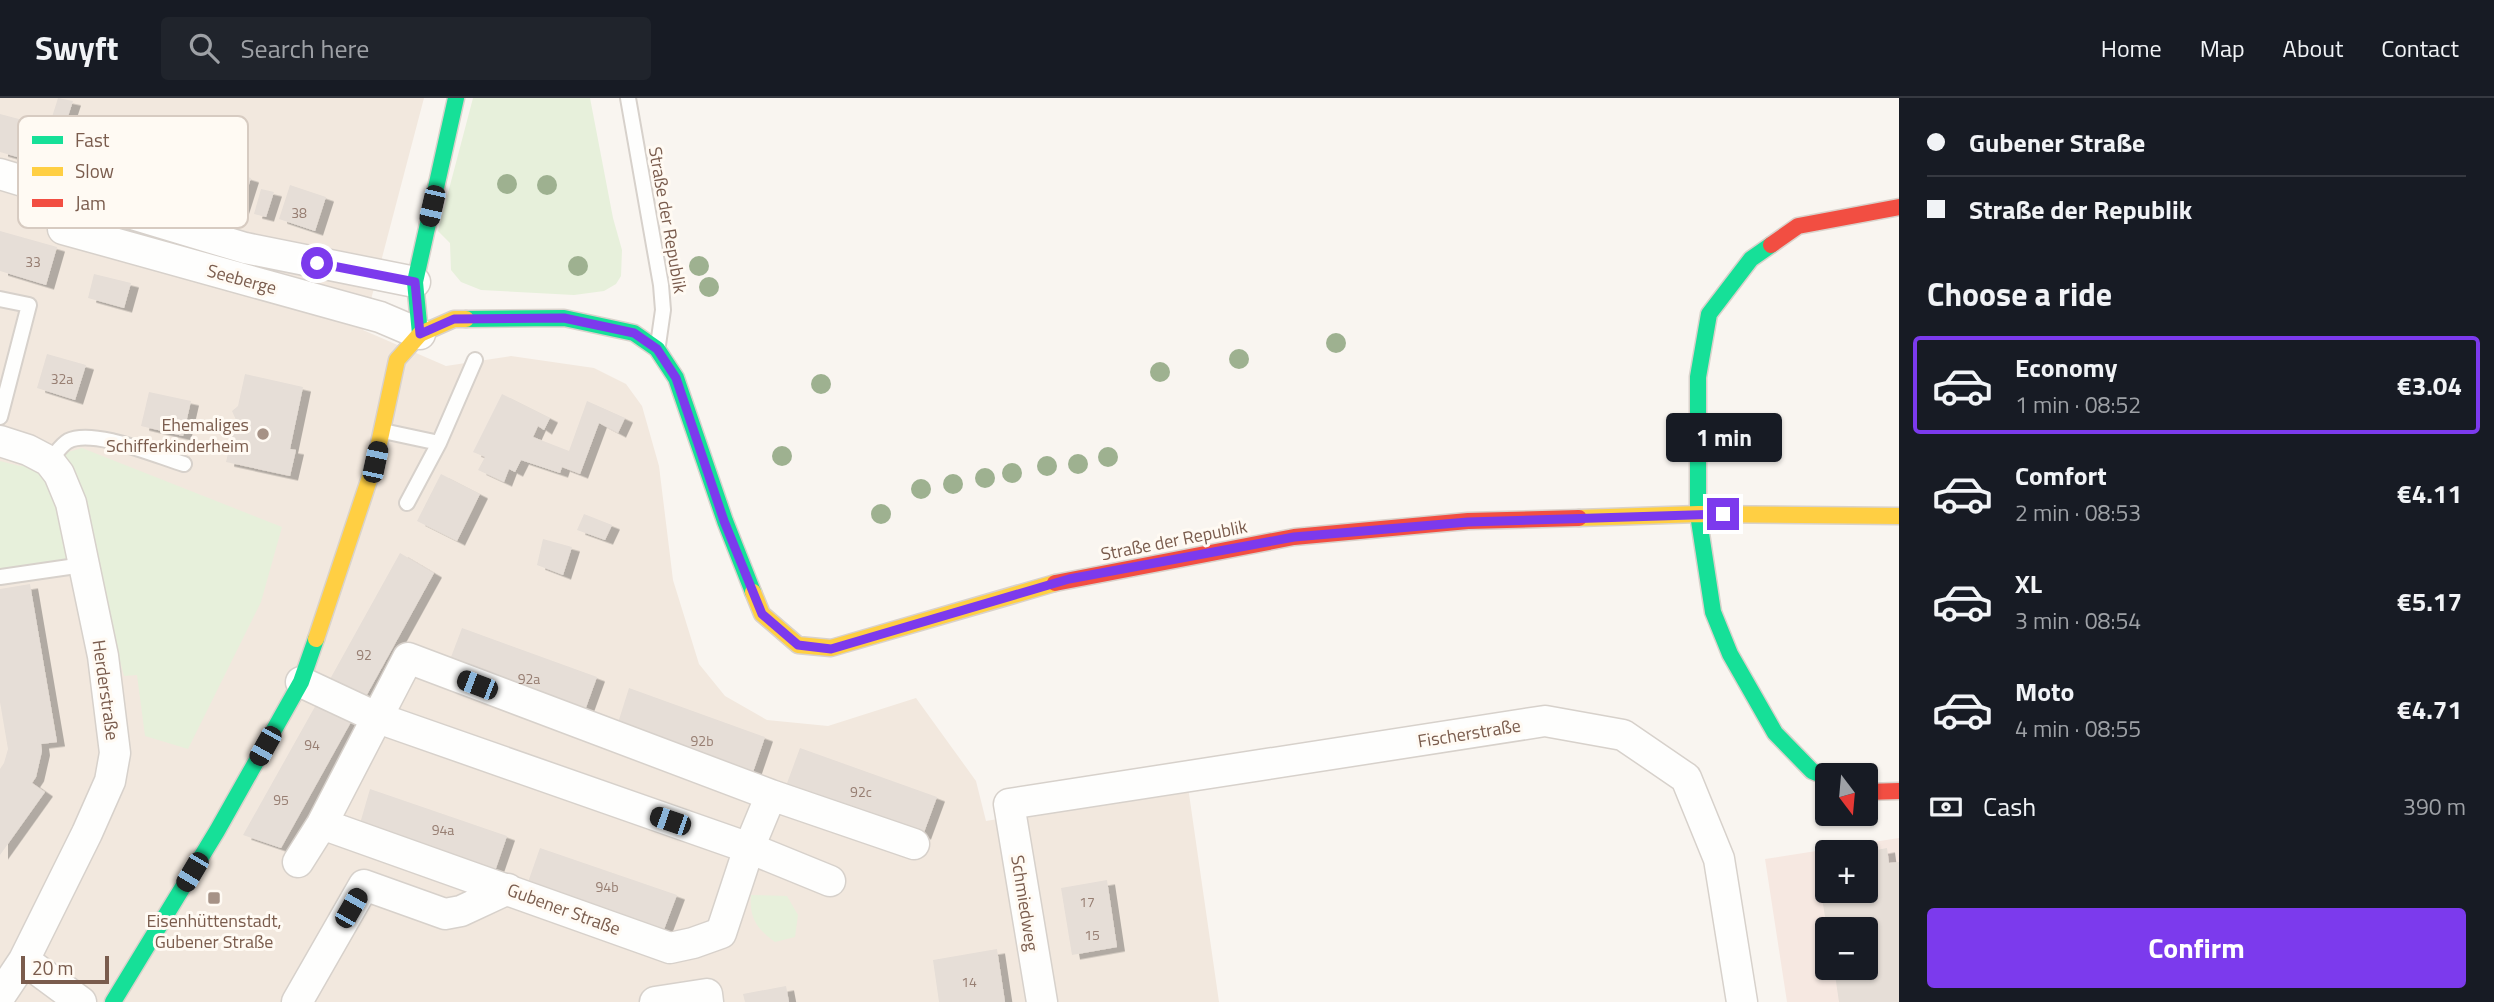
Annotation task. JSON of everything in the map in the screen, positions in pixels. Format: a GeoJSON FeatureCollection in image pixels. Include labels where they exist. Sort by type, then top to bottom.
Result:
{"type":"FeatureCollection","features":[{"type":"Feature","properties":{"kind":"main road"},"geometry":{"type":"LineString","coordinates":[[113,1002],[211,841],[301,682],[336,585],[375,462],[397,360],[420,334],[415,282],[456,98]]}},
{"type":"Feature","properties":{"kind":"main road"},"geometry":{"type":"LineString","coordinates":[[1815,772],[1775,733],[1730,654],[1713,612],[1698,514],[1698,377],[1709,314],[1751,259],[1798,226],[1899,207]]}},
{"type":"Feature","properties":{"kind":"main road","name":"Straße der Republik"},"geometry":{"type":"LineString","coordinates":[[420,334],[454,319],[564,318],[634,333],[657,349],[676,378],[724,521],[762,614],[798,645],[831,649],[1069,579],[1294,537],[1468,522],[1698,514],[1899,516]]}},
{"type":"Feature","properties":{"kind":"main road"},"geometry":{"type":"LineString","coordinates":[[1878,792],[1899,791]]}},
{"type":"Feature","properties":{"kind":"street"},"geometry":{"type":"LineString","coordinates":[[0,174],[18,179]]}},
{"type":"Feature","properties":{"kind":"street"},"geometry":{"type":"LineString","coordinates":[[179,228],[245,248],[415,282]]}},
{"type":"Feature","properties":{"kind":"street","name":"Seeberge"},"geometry":{"type":"LineString","coordinates":[[63,229],[380,317],[420,334]]}},
{"type":"Feature","properties":{"kind":"street"},"geometry":{"type":"LineString","coordinates":[[0,441],[28,450],[49,461]]}},
{"type":"Feature","properties":{"kind":"street","name":"Herderstraße"},"geometry":{"type":"LineString","coordinates":[[0,996],[24,960],[88,833],[110,781],[115,753],[103,656],[71,503],[59,474],[49,461]]}},
{"type":"Feature","properties":{"kind":"street"},"geometry":{"type":"LineString","coordinates":[[298,862],[323,824],[408,658],[771,795],[914,844]]}},
{"type":"Feature","properties":{"kind":"street"},"geometry":{"type":"LineString","coordinates":[[301,682],[378,718],[749,848],[830,881]]}},
{"type":"Feature","properties":{"kind":"street","name":"Fischerstraße"},"geometry":{"type":"LineString","coordinates":[[1009,804],[1545,721],[1623,735],[1686,778],[1719,859],[1742,1002]]}},
{"type":"Feature","properties":{"kind":"street","name":"Gubener Straße"},"geometry":{"type":"LineString","coordinates":[[323,824],[670,948],[720,933],[749,848],[771,795]]}},
{"type":"Feature","properties":{"kind":"street","name":"Schmiedweg"},"geometry":{"type":"LineString","coordinates":[[1009,804],[1041,1002]]}},
{"type":"Feature","properties":{"kind":"street"},"geometry":{"type":"LineString","coordinates":[[297,1002],[364,885],[445,914],[461,911],[508,889]]}},
{"type":"Feature","properties":{"kind":"street"},"geometry":{"type":"LineString","coordinates":[[24,960],[81,1002]]}},
{"type":"Feature","properties":{"kind":"street"},"geometry":{"type":"LineString","coordinates":[[654,1002],[708,998]]}},
{"type":"Feature","properties":{"kind":"lane","name":"Straße der Republik"},"geometry":{"type":"LineString","coordinates":[[628,98],[661,285],[663,310],[657,349]]}},
{"type":"Feature","properties":{"kind":"lane"},"geometry":{"type":"LineString","coordinates":[[0,299],[29,305],[0,417]]}},
{"type":"Feature","properties":{"kind":"lane"},"geometry":{"type":"LineString","coordinates":[[407,503],[439,443],[475,360]]}},
{"type":"Feature","properties":{"kind":"lane"},"geometry":{"type":"LineString","coordinates":[[382,431],[439,443]]}},
{"type":"Feature","properties":{"kind":"lane"},"geometry":{"type":"LineString","coordinates":[[49,461],[66,442],[79,438],[98,438],[184,464]]}},
{"type":"Feature","properties":{"kind":"lane"},"geometry":{"type":"LineString","coordinates":[[0,577],[83,565]]}},
{"type":"Feature","properties":{"kind":"shaded area"},"geometry":{"type":"Polygon","coordinates":[[[0,98],[424,98],[363,330],[446,366],[511,356],[594,368],[626,384],[642,406],[659,466],[673,580],[699,664],[725,696],[767,720],[828,726],[916,698],[976,781],[986,821],[1188,787],[1219,1002],[0,1002],[0,98]]]}},
{"type":"Feature","properties":{"kind":"shaded area"},"geometry":{"type":"Polygon","coordinates":[[[1899,838],[1899,1002],[1787,1002],[1765,859],[1815,851],[1815,903],[1878,903],[1878,841],[1899,838]]]}},
{"type":"Feature","properties":{"kind":"green space"},"geometry":{"type":"Polygon","coordinates":[[[473,98],[590,98],[613,218],[622,250],[621,276],[616,284],[604,291],[574,295],[481,290],[461,282],[451,270],[450,243],[438,231],[473,98]]]}},
{"type":"Feature","properties":{"kind":"green space"},"geometry":{"type":"Polygon","coordinates":[[[82,448],[282,527],[261,602],[188,749],[145,736],[137,675],[124,676],[94,563],[0,576],[0,461],[20,466],[82,448]]]}},
{"type":"Feature","properties":{"kind":"green space"},"geometry":{"type":"Polygon","coordinates":[[[751,895],[787,896],[798,915],[795,937],[775,942],[763,932],[753,917],[751,895]]]}},
{"type":"Feature","properties":{"kind":"building"},"geometry":{"type":"Polygon","coordinates":[[[58,98],[73,101],[68,116],[52,116],[58,98]]]}},
{"type":"Feature","properties":{"kind":"building"},"geometry":{"type":"Polygon","coordinates":[[[0,114],[18,119],[18,157],[0,152],[0,114]]]}},
{"type":"Feature","properties":{"kind":"building"},"geometry":{"type":"Polygon","coordinates":[[[290,185],[326,197],[315,231],[279,219],[290,185]]]}},
{"type":"Feature","properties":{"kind":"building"},"geometry":{"type":"Polygon","coordinates":[[[261,189],[274,192],[266,217],[254,214],[261,189]]]}},
{"type":"Feature","properties":{"kind":"building"},"geometry":{"type":"Polygon","coordinates":[[[0,231],[57,247],[46,285],[0,271],[0,231]]]}},
{"type":"Feature","properties":{"kind":"building"},"geometry":{"type":"Polygon","coordinates":[[[94,274],[131,283],[124,308],[88,298],[94,274]]]}},
{"type":"Feature","properties":{"kind":"building"},"geometry":{"type":"Polygon","coordinates":[[[47,354],[86,365],[75,400],[37,388],[47,354]]]}},
{"type":"Feature","properties":{"kind":"building","name":"Ehemaliges Schifferkinderheim"},"geometry":{"type":"Polygon","coordinates":[[[245,374],[303,387],[290,449],[296,450],[290,476],[226,462],[236,420],[232,411],[238,406],[245,374]]]}},
{"type":"Feature","properties":{"kind":"building"},"geometry":{"type":"Polygon","coordinates":[[[149,392],[191,401],[183,436],[141,426],[149,392]]]}},
{"type":"Feature","properties":{"kind":"building"},"geometry":{"type":"Polygon","coordinates":[[[502,394],[550,418],[544,430],[538,426],[533,437],[569,451],[587,401],[625,418],[618,433],[599,423],[580,474],[562,467],[560,473],[521,460],[515,472],[509,469],[504,482],[478,470],[485,457],[473,452],[502,394]]]}},
{"type":"Feature","properties":{"kind":"building"},"geometry":{"type":"Polygon","coordinates":[[[441,474],[480,494],[457,541],[417,521],[441,474]]]}},
{"type":"Feature","properties":{"kind":"building"},"geometry":{"type":"Polygon","coordinates":[[[584,514],[612,525],[605,540],[577,530],[584,514]]]}},
{"type":"Feature","properties":{"kind":"building"},"geometry":{"type":"Polygon","coordinates":[[[543,539],[572,547],[563,575],[537,565],[543,539]]]}},
{"type":"Feature","properties":{"kind":"building"},"geometry":{"type":"Polygon","coordinates":[[[400,553],[434,573],[364,700],[329,681],[400,553]]]}},
{"type":"Feature","properties":{"kind":"building"},"geometry":{"type":"Polygon","coordinates":[[[30,584],[57,742],[41,744],[36,777],[32,783],[45,792],[0,855],[0,769],[8,749],[0,702],[0,589],[30,584]]]}},
{"type":"Feature","properties":{"kind":"building"},"geometry":{"type":"Polygon","coordinates":[[[462,628],[597,677],[584,713],[448,665],[462,628]]]}},
{"type":"Feature","properties":{"kind":"building"},"geometry":{"type":"Polygon","coordinates":[[[629,688],[765,737],[752,775],[617,726],[629,688]]]}},
{"type":"Feature","properties":{"kind":"building"},"geometry":{"type":"Polygon","coordinates":[[[317,703],[351,722],[281,848],[243,835],[317,703]]]}},
{"type":"Feature","properties":{"kind":"building"},"geometry":{"type":"Polygon","coordinates":[[[800,748],[937,797],[923,835],[786,786],[800,748]]]}},
{"type":"Feature","properties":{"kind":"building"},"geometry":{"type":"Polygon","coordinates":[[[370,789],[507,836],[494,874],[359,827],[370,789]]]}},
{"type":"Feature","properties":{"kind":"building"},"geometry":{"type":"Polygon","coordinates":[[[540,848],[677,895],[663,932],[527,885],[540,848]]]}},
{"type":"Feature","properties":{"kind":"building"},"geometry":{"type":"Polygon","coordinates":[[[1887,848],[1889,863],[1899,862],[1899,1002],[1839,1002],[1836,980],[1878,980],[1878,917],[1825,917],[1823,903],[1878,903],[1878,850],[1887,848]]]}},
{"type":"Feature","properties":{"kind":"building"},"geometry":{"type":"Polygon","coordinates":[[[1107,880],[1117,947],[1072,955],[1061,888],[1107,880]]]}},
{"type":"Feature","properties":{"kind":"building"},"geometry":{"type":"Polygon","coordinates":[[[997,949],[1005,1002],[939,1002],[933,960],[997,949]]]}},
{"type":"Feature","properties":{"kind":"building"},"geometry":{"type":"Polygon","coordinates":[[[786,986],[789,1002],[745,1002],[743,994],[786,986]]]}},
{"type":"Feature","properties":{"kind":"traffic: fast"},"geometry":{"type":"LineString","coordinates":[[420,334],[415,282],[456,98]]}},
{"type":"Feature","properties":{"kind":"traffic: fast"},"geometry":{"type":"LineString","coordinates":[[1771,245],[1751,259],[1709,314],[1698,377],[1698,514],[1713,612],[1730,654],[1775,733],[1815,772]]}},
{"type":"Feature","properties":{"kind":"traffic: fast"},"geometry":{"type":"LineString","coordinates":[[466,319],[564,318],[634,333],[657,349],[676,378],[725,521],[753,592]]}},
{"type":"Feature","properties":{"kind":"traffic: fast"},"geometry":{"type":"LineString","coordinates":[[113,1002],[217,831],[301,682],[316,639]]}},
{"type":"Feature","properties":{"kind":"traffic: slow"},"geometry":{"type":"LineString","coordinates":[[316,639],[375,462],[397,360],[420,334],[454,319],[466,319]]}},
{"type":"Feature","properties":{"kind":"traffic: slow"},"geometry":{"type":"LineString","coordinates":[[1579,518],[1698,514],[1899,516]]}},
{"type":"Feature","properties":{"kind":"traffic: slow"},"geometry":{"type":"LineString","coordinates":[[753,592],[762,614],[798,645],[831,648],[1055,583]]}},
{"type":"Feature","properties":{"kind":"traffic: jam"},"geometry":{"type":"LineString","coordinates":[[1771,245],[1798,226],[1899,207]]}},
{"type":"Feature","properties":{"kind":"traffic: jam"},"geometry":{"type":"LineString","coordinates":[[1055,583],[1294,537],[1468,521],[1579,518]]}},
{"type":"Feature","properties":{"kind":"traffic: jam"},"geometry":{"type":"LineString","coordinates":[[1878,792],[1899,791]]}},
{"type":"Feature","properties":{"kind":"place","name":"Ehemaliges Schifferkinderheim"},"geometry":{"type":"Point","coordinates":[263,434]}},
{"type":"Feature","properties":{"kind":"place","name":"Eisenhüttenstadt, Gubener Straße"},"geometry":{"type":"Point","coordinates":[214,898]}},
{"type":"Feature","properties":{"kind":"route"},"geometry":{"type":"LineString","coordinates":[[317,263],[415,282],[420,334],[454,319],[564,318],[634,333],[657,349],[676,378],[724,521],[762,614],[798,645],[831,649],[1069,579],[1294,537],[1468,522],[1723,514]]}}]}
